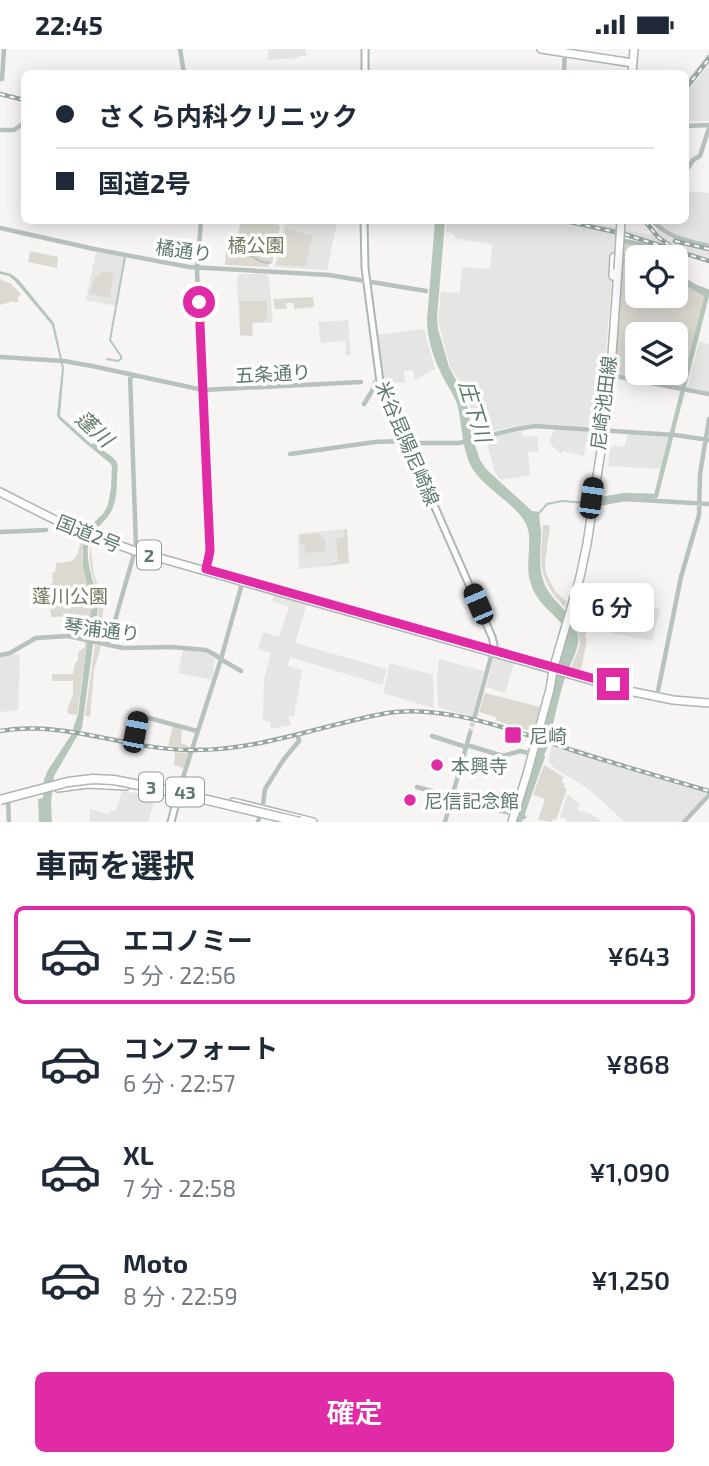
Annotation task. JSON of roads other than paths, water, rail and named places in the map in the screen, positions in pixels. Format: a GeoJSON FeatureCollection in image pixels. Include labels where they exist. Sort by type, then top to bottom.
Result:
{"type":"FeatureCollection","features":[{"type":"Feature","properties":{"kind":"highway","name":"3"},"geometry":{"type":"LineString","coordinates":[[2,801],[48,786],[75,781],[114,780],[300,822]]}},
{"type":"Feature","properties":{"kind":"highway","name":"3"},"geometry":{"type":"LineString","coordinates":[[2,801],[66,786],[117,784],[285,822]]}},
{"type":"Feature","properties":{"kind":"main road"},"geometry":{"type":"LineString","coordinates":[[365,49],[365,70]]}},
{"type":"Feature","properties":{"kind":"main road"},"geometry":{"type":"LineString","coordinates":[[541,49],[632,63]]}},
{"type":"Feature","properties":{"kind":"main road"},"geometry":{"type":"LineString","coordinates":[[631,70],[633,49]]}},
{"type":"Feature","properties":{"kind":"main road","name":"米谷昆陽尼崎線"},"geometry":{"type":"LineString","coordinates":[[365,224],[364,254],[380,382],[492,637],[493,652]]}},
{"type":"Feature","properties":{"kind":"main road","name":"尼崎池田線"},"geometry":{"type":"LineString","coordinates":[[514,817],[546,703],[563,627],[582,568],[603,430],[620,224]]}},
{"type":"Feature","properties":{"kind":"main road"},"geometry":{"type":"LineString","coordinates":[[613,319],[611,310],[614,257],[621,258],[624,241]]}},
{"type":"Feature","properties":{"kind":"main road","name":"国道2号"},"geometry":{"type":"LineString","coordinates":[[0,491],[90,534],[135,550],[567,673],[657,696],[709,702]]}},
{"type":"Feature","properties":{"kind":"main road","name":"国道2号"},"geometry":{"type":"LineString","coordinates":[[135,550],[243,581]]}},
{"type":"Feature","properties":{"kind":"main road","name":"43"},"geometry":{"type":"LineString","coordinates":[[2,801],[54,786],[112,784],[178,794],[285,822]]}},
{"type":"Feature","properties":{"kind":"main road"},"geometry":{"type":"LineString","coordinates":[[171,822],[178,794]]}},
{"type":"Feature","properties":{"kind":"main road","name":"43"},"geometry":{"type":"LineString","coordinates":[[260,815],[313,822]]}},
{"type":"Feature","properties":{"kind":"street"},"geometry":{"type":"LineString","coordinates":[[0,68],[2,49]]}},
{"type":"Feature","properties":{"kind":"street"},"geometry":{"type":"LineString","coordinates":[[1,79],[2,49]]}},
{"type":"Feature","properties":{"kind":"street"},"geometry":{"type":"LineString","coordinates":[[180,49],[184,70]]}},
{"type":"Feature","properties":{"kind":"street"},"geometry":{"type":"LineString","coordinates":[[564,70],[565,51]]}},
{"type":"Feature","properties":{"kind":"street"},"geometry":{"type":"LineString","coordinates":[[689,82],[709,57]]}},
{"type":"Feature","properties":{"kind":"street"},"geometry":{"type":"LineString","coordinates":[[0,130],[14,130],[21,125]]}},
{"type":"Feature","properties":{"kind":"street"},"geometry":{"type":"LineString","coordinates":[[689,126],[709,127],[700,156],[689,166]]}},
{"type":"Feature","properties":{"kind":"street"},"geometry":{"type":"LineString","coordinates":[[201,224],[198,268],[210,551],[206,569]]}},
{"type":"Feature","properties":{"kind":"street"},"geometry":{"type":"LineString","coordinates":[[656,224],[674,237],[709,246]]}},
{"type":"Feature","properties":{"kind":"street","name":"橘通り"},"geometry":{"type":"LineString","coordinates":[[0,228],[198,268],[313,274],[367,280],[426,291]]}},
{"type":"Feature","properties":{"kind":"street"},"geometry":{"type":"LineString","coordinates":[[624,241],[643,245]]}},
{"type":"Feature","properties":{"kind":"street"},"geometry":{"type":"LineString","coordinates":[[688,282],[709,292]]}},
{"type":"Feature","properties":{"kind":"street","name":"五条通り"},"geometry":{"type":"LineString","coordinates":[[0,357],[62,361],[203,390],[361,382]]}},
{"type":"Feature","properties":{"kind":"street"},"geometry":{"type":"LineString","coordinates":[[108,645],[135,550],[130,374]]}},
{"type":"Feature","properties":{"kind":"street"},"geometry":{"type":"LineString","coordinates":[[609,375],[709,394]]}},
{"type":"Feature","properties":{"kind":"street"},"geometry":{"type":"LineString","coordinates":[[364,404],[375,382]]}},
{"type":"Feature","properties":{"kind":"street"},"geometry":{"type":"LineString","coordinates":[[657,696],[681,577],[698,516],[700,474],[709,419]]}},
{"type":"Feature","properties":{"kind":"street"},"geometry":{"type":"LineString","coordinates":[[290,454],[374,442],[464,442],[535,426],[707,440]]}},
{"type":"Feature","properties":{"kind":"street"},"geometry":{"type":"LineString","coordinates":[[592,505],[625,499],[709,504]]}},
{"type":"Feature","properties":{"kind":"street"},"geometry":{"type":"LineString","coordinates":[[0,532],[46,530]]}},
{"type":"Feature","properties":{"kind":"street"},"geometry":{"type":"LineString","coordinates":[[178,794],[243,581]]}},
{"type":"Feature","properties":{"kind":"street","name":"琴浦通り"},"geometry":{"type":"LineString","coordinates":[[0,655],[10,653],[38,638],[68,636],[123,648],[200,649],[212,652],[241,671]]}},
{"type":"Feature","properties":{"kind":"street"},"geometry":{"type":"LineString","coordinates":[[474,719],[493,652]]}},
{"type":"Feature","properties":{"kind":"street"},"geometry":{"type":"LineString","coordinates":[[131,745],[138,715],[197,731]]}},
{"type":"Feature","properties":{"kind":"street"},"geometry":{"type":"LineString","coordinates":[[445,822],[470,733]]}},
{"type":"Feature","properties":{"kind":"street"},"geometry":{"type":"LineString","coordinates":[[260,815],[265,789],[299,741],[298,736]]}},
{"type":"Feature","properties":{"kind":"street"},"geometry":{"type":"LineString","coordinates":[[432,736],[501,756],[521,751],[532,754]]}},
{"type":"Feature","properties":{"kind":"street"},"geometry":{"type":"LineString","coordinates":[[417,787],[514,817],[524,817]]}},
{"type":"Feature","properties":{"kind":"street"},"geometry":{"type":"LineString","coordinates":[[684,822],[709,795]]}},
{"type":"Feature","properties":{"kind":"street"},"geometry":{"type":"LineString","coordinates":[[2,801],[9,822]]}},
{"type":"Feature","properties":{"kind":"waterway"},"geometry":{"type":"LineString","coordinates":[[248,255],[269,263]]}},
{"type":"Feature","properties":{"kind":"waterway"},"geometry":{"type":"LineString","coordinates":[[107,359],[121,359],[110,340],[125,257]]}},
{"type":"Feature","properties":{"kind":"waterway"},"geometry":{"type":"LineString","coordinates":[[597,500],[625,495],[656,496],[707,295],[688,285]]}},
{"type":"Feature","properties":{"kind":"waterway"},"geometry":{"type":"LineString","coordinates":[[540,512],[547,504],[562,501],[587,503]]}},
{"type":"Feature","properties":{"kind":"tunnel"},"geometry":{"type":"LineString","coordinates":[[470,733],[474,719]]}},
{"type":"Feature","properties":{"kind":"railway"},"geometry":{"type":"LineString","coordinates":[[689,84],[709,59]]}},
{"type":"Feature","properties":{"kind":"railway"},"geometry":{"type":"LineString","coordinates":[[0,94],[21,99]]}},
{"type":"Feature","properties":{"kind":"railway"},"geometry":{"type":"LineString","coordinates":[[579,224],[624,234],[709,261]]}},
{"type":"Feature","properties":{"kind":"railway"},"geometry":{"type":"LineString","coordinates":[[647,224],[669,245]]}},
{"type":"Feature","properties":{"kind":"railway"},"geometry":{"type":"LineString","coordinates":[[675,241],[709,249]]}},
{"type":"Feature","properties":{"kind":"railway"},"geometry":{"type":"LineString","coordinates":[[0,731],[49,729],[168,749],[217,749],[266,742],[387,713],[434,712],[482,721],[709,791]]}},
{"type":"Feature","properties":{"kind":"place","name":"尼崎"},"geometry":{"type":"Point","coordinates":[513,735]}},
{"type":"Feature","properties":{"kind":"place","name":"本興寺"},"geometry":{"type":"Point","coordinates":[437,765]}},
{"type":"Feature","properties":{"kind":"place","name":"尼信記念館"},"geometry":{"type":"Point","coordinates":[410,800]}},
{"type":"Feature","properties":{"kind":"park label","name":"橘公園"},"geometry":{"type":"Point","coordinates":[256,244]}},
{"type":"Feature","properties":{"kind":"park label","name":"蓬川公園"},"geometry":{"type":"Point","coordinates":[70,595]}},
{"type":"Feature","properties":{"kind":"water label","name":"庄下川"},"geometry":{"type":"Point","coordinates":[476,411]}},
{"type":"Feature","properties":{"kind":"water label","name":"蓬川"},"geometry":{"type":"Point","coordinates":[95,428]}}]}
